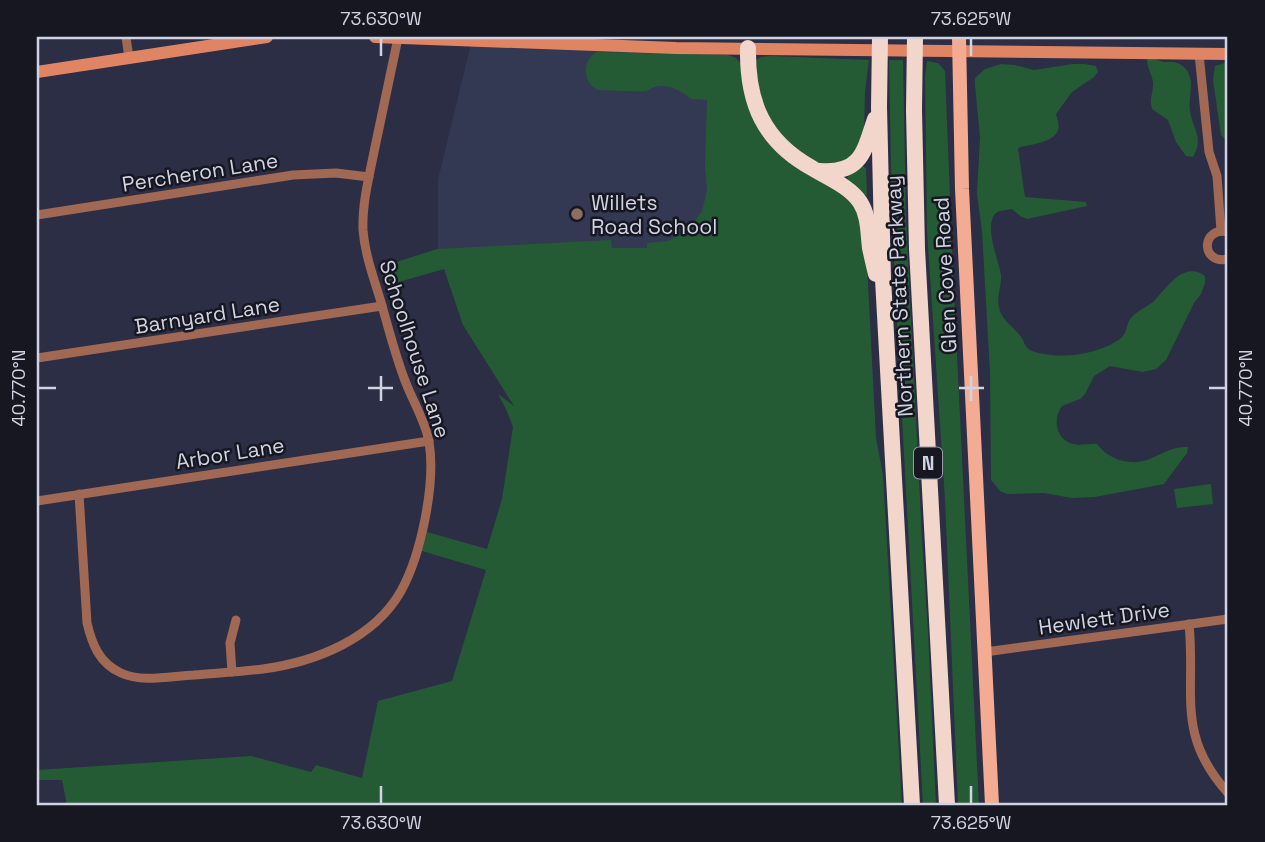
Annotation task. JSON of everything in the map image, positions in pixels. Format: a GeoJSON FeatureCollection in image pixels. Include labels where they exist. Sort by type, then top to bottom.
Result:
{"type":"FeatureCollection","features":[{"type":"Feature","properties":{"kind":"highway","name":"Northern State Parkway"},"geometry":{"type":"LineString","coordinates":[[880,37],[879,107],[885,314],[912,805]]}},
{"type":"Feature","properties":{"kind":"highway","name":"Northern State Parkway"},"geometry":{"type":"LineString","coordinates":[[915,37],[917,249],[947,805]]}},
{"type":"Feature","properties":{"kind":"highway"},"geometry":{"type":"LineString","coordinates":[[748,48],[751,92],[765,124],[793,156],[849,190],[862,206],[869,227],[870,247],[885,314]]}},
{"type":"Feature","properties":{"kind":"highway"},"geometry":{"type":"LineString","coordinates":[[816,171],[843,170],[857,161],[866,146],[879,107]]}},
{"type":"Feature","properties":{"kind":"main road"},"geometry":{"type":"LineString","coordinates":[[37,72],[267,37]]}},
{"type":"Feature","properties":{"kind":"main road"},"geometry":{"type":"LineString","coordinates":[[375,37],[748,48],[767,43],[836,49],[940,50],[959,43],[1228,54]]}},
{"type":"Feature","properties":{"kind":"main road","name":"Glen Cove Road"},"geometry":{"type":"LineString","coordinates":[[959,43],[962,199],[992,805]]}},
{"type":"Feature","properties":{"kind":"street"},"geometry":{"type":"LineString","coordinates":[[126,37],[129,58]]}},
{"type":"Feature","properties":{"kind":"street","name":"Schoolhouse Lane"},"geometry":{"type":"LineString","coordinates":[[79,494],[91,642],[101,659],[121,674],[136,678],[232,672],[298,662],[329,651],[361,635],[385,614],[405,583],[430,494],[429,441],[404,378],[369,262],[364,234],[364,205],[398,38]]}},
{"type":"Feature","properties":{"kind":"street"},"geometry":{"type":"LineString","coordinates":[[1199,54],[1209,152],[1217,176],[1225,231],[1210,237],[1207,245],[1215,259],[1228,259]]}},
{"type":"Feature","properties":{"kind":"street","name":"Percheron Lane"},"geometry":{"type":"LineString","coordinates":[[37,215],[308,174],[336,173],[369,177]]}},
{"type":"Feature","properties":{"kind":"street","name":"Barnyard Lane"},"geometry":{"type":"LineString","coordinates":[[37,358],[382,306]]}},
{"type":"Feature","properties":{"kind":"street","name":"Arbor Lane"},"geometry":{"type":"LineString","coordinates":[[37,500],[429,441]]}},
{"type":"Feature","properties":{"kind":"street","name":"Hewlett Drive"},"geometry":{"type":"LineString","coordinates":[[985,652],[1228,619]]}},
{"type":"Feature","properties":{"kind":"street"},"geometry":{"type":"LineString","coordinates":[[232,672],[230,643],[236,620]]}},
{"type":"Feature","properties":{"kind":"street"},"geometry":{"type":"LineString","coordinates":[[1189,624],[1192,726],[1202,758],[1228,793]]}},
{"type":"Feature","properties":{"kind":"shaded area","name":"Willets Road School"},"geometry":{"type":"Polygon","coordinates":[[[472,40],[713,48],[720,376],[463,325],[438,249],[438,179],[472,40]]]}},
{"type":"Feature","properties":{"kind":"green space"},"geometry":{"type":"Polygon","coordinates":[[[597,52],[728,55],[736,58],[742,65],[749,109],[776,147],[846,194],[861,209],[867,264],[876,438],[883,475],[902,805],[67,805],[62,780],[37,780],[37,770],[251,756],[311,772],[316,765],[362,778],[378,701],[452,681],[486,570],[422,551],[427,532],[487,549],[502,499],[513,427],[498,394],[514,406],[463,325],[444,269],[385,286],[381,268],[437,249],[611,240],[612,248],[647,248],[647,243],[668,241],[690,228],[702,211],[707,190],[707,100],[691,99],[664,86],[644,91],[598,90],[589,82],[586,71],[589,60],[597,52]]]}},
{"type":"Feature","properties":{"kind":"green space"},"geometry":{"type":"Polygon","coordinates":[[[770,56],[869,60],[864,133],[861,146],[846,161],[823,166],[789,146],[763,110],[754,61],[770,56]]]}},
{"type":"Feature","properties":{"kind":"green space"},"geometry":{"type":"Polygon","coordinates":[[[1147,59],[1177,63],[1188,73],[1191,83],[1191,117],[1198,138],[1193,157],[1186,156],[1176,142],[1168,120],[1152,109],[1153,81],[1147,59]]]}},
{"type":"Feature","properties":{"kind":"green space"},"geometry":{"type":"Polygon","coordinates":[[[889,60],[903,60],[906,220],[936,805],[923,805],[892,220],[889,60]]]}},
{"type":"Feature","properties":{"kind":"green space"},"geometry":{"type":"Polygon","coordinates":[[[927,61],[938,63],[945,71],[979,805],[958,805],[945,499],[927,231],[927,61]]]}},
{"type":"Feature","properties":{"kind":"green space"},"geometry":{"type":"Polygon","coordinates":[[[1228,63],[1228,142],[1221,135],[1213,80],[1215,66],[1228,63]]]}},
{"type":"Feature","properties":{"kind":"green space"},"geometry":{"type":"Polygon","coordinates":[[[1001,64],[1034,70],[1084,64],[1096,66],[1098,72],[1072,92],[1056,114],[1059,126],[1052,138],[1018,148],[1025,197],[1086,202],[1087,206],[1027,219],[1012,209],[996,213],[992,219],[991,234],[1001,275],[998,299],[1000,312],[1028,349],[1059,356],[1107,346],[1122,337],[1131,318],[1153,302],[1176,278],[1189,271],[1205,276],[1201,294],[1166,360],[1156,369],[1143,372],[1110,366],[1094,376],[1080,399],[1062,406],[1057,417],[1059,434],[1067,442],[1076,445],[1097,444],[1107,454],[1126,462],[1140,462],[1172,449],[1188,447],[1187,453],[1164,484],[1095,497],[1072,498],[1044,493],[1007,494],[1000,491],[991,480],[990,373],[982,231],[977,194],[980,137],[975,78],[985,69],[1001,64]]]}},
{"type":"Feature","properties":{"kind":"green space"},"geometry":{"type":"Polygon","coordinates":[[[860,165],[866,168],[867,195],[862,196],[847,180],[849,173],[860,165]]]}},
{"type":"Feature","properties":{"kind":"green space"},"geometry":{"type":"Polygon","coordinates":[[[1211,484],[1213,504],[1177,508],[1174,489],[1211,484]]]}},
{"type":"Feature","properties":{"kind":"place","name":"Willets Road School"},"geometry":{"type":"Point","coordinates":[577,214]}}]}
